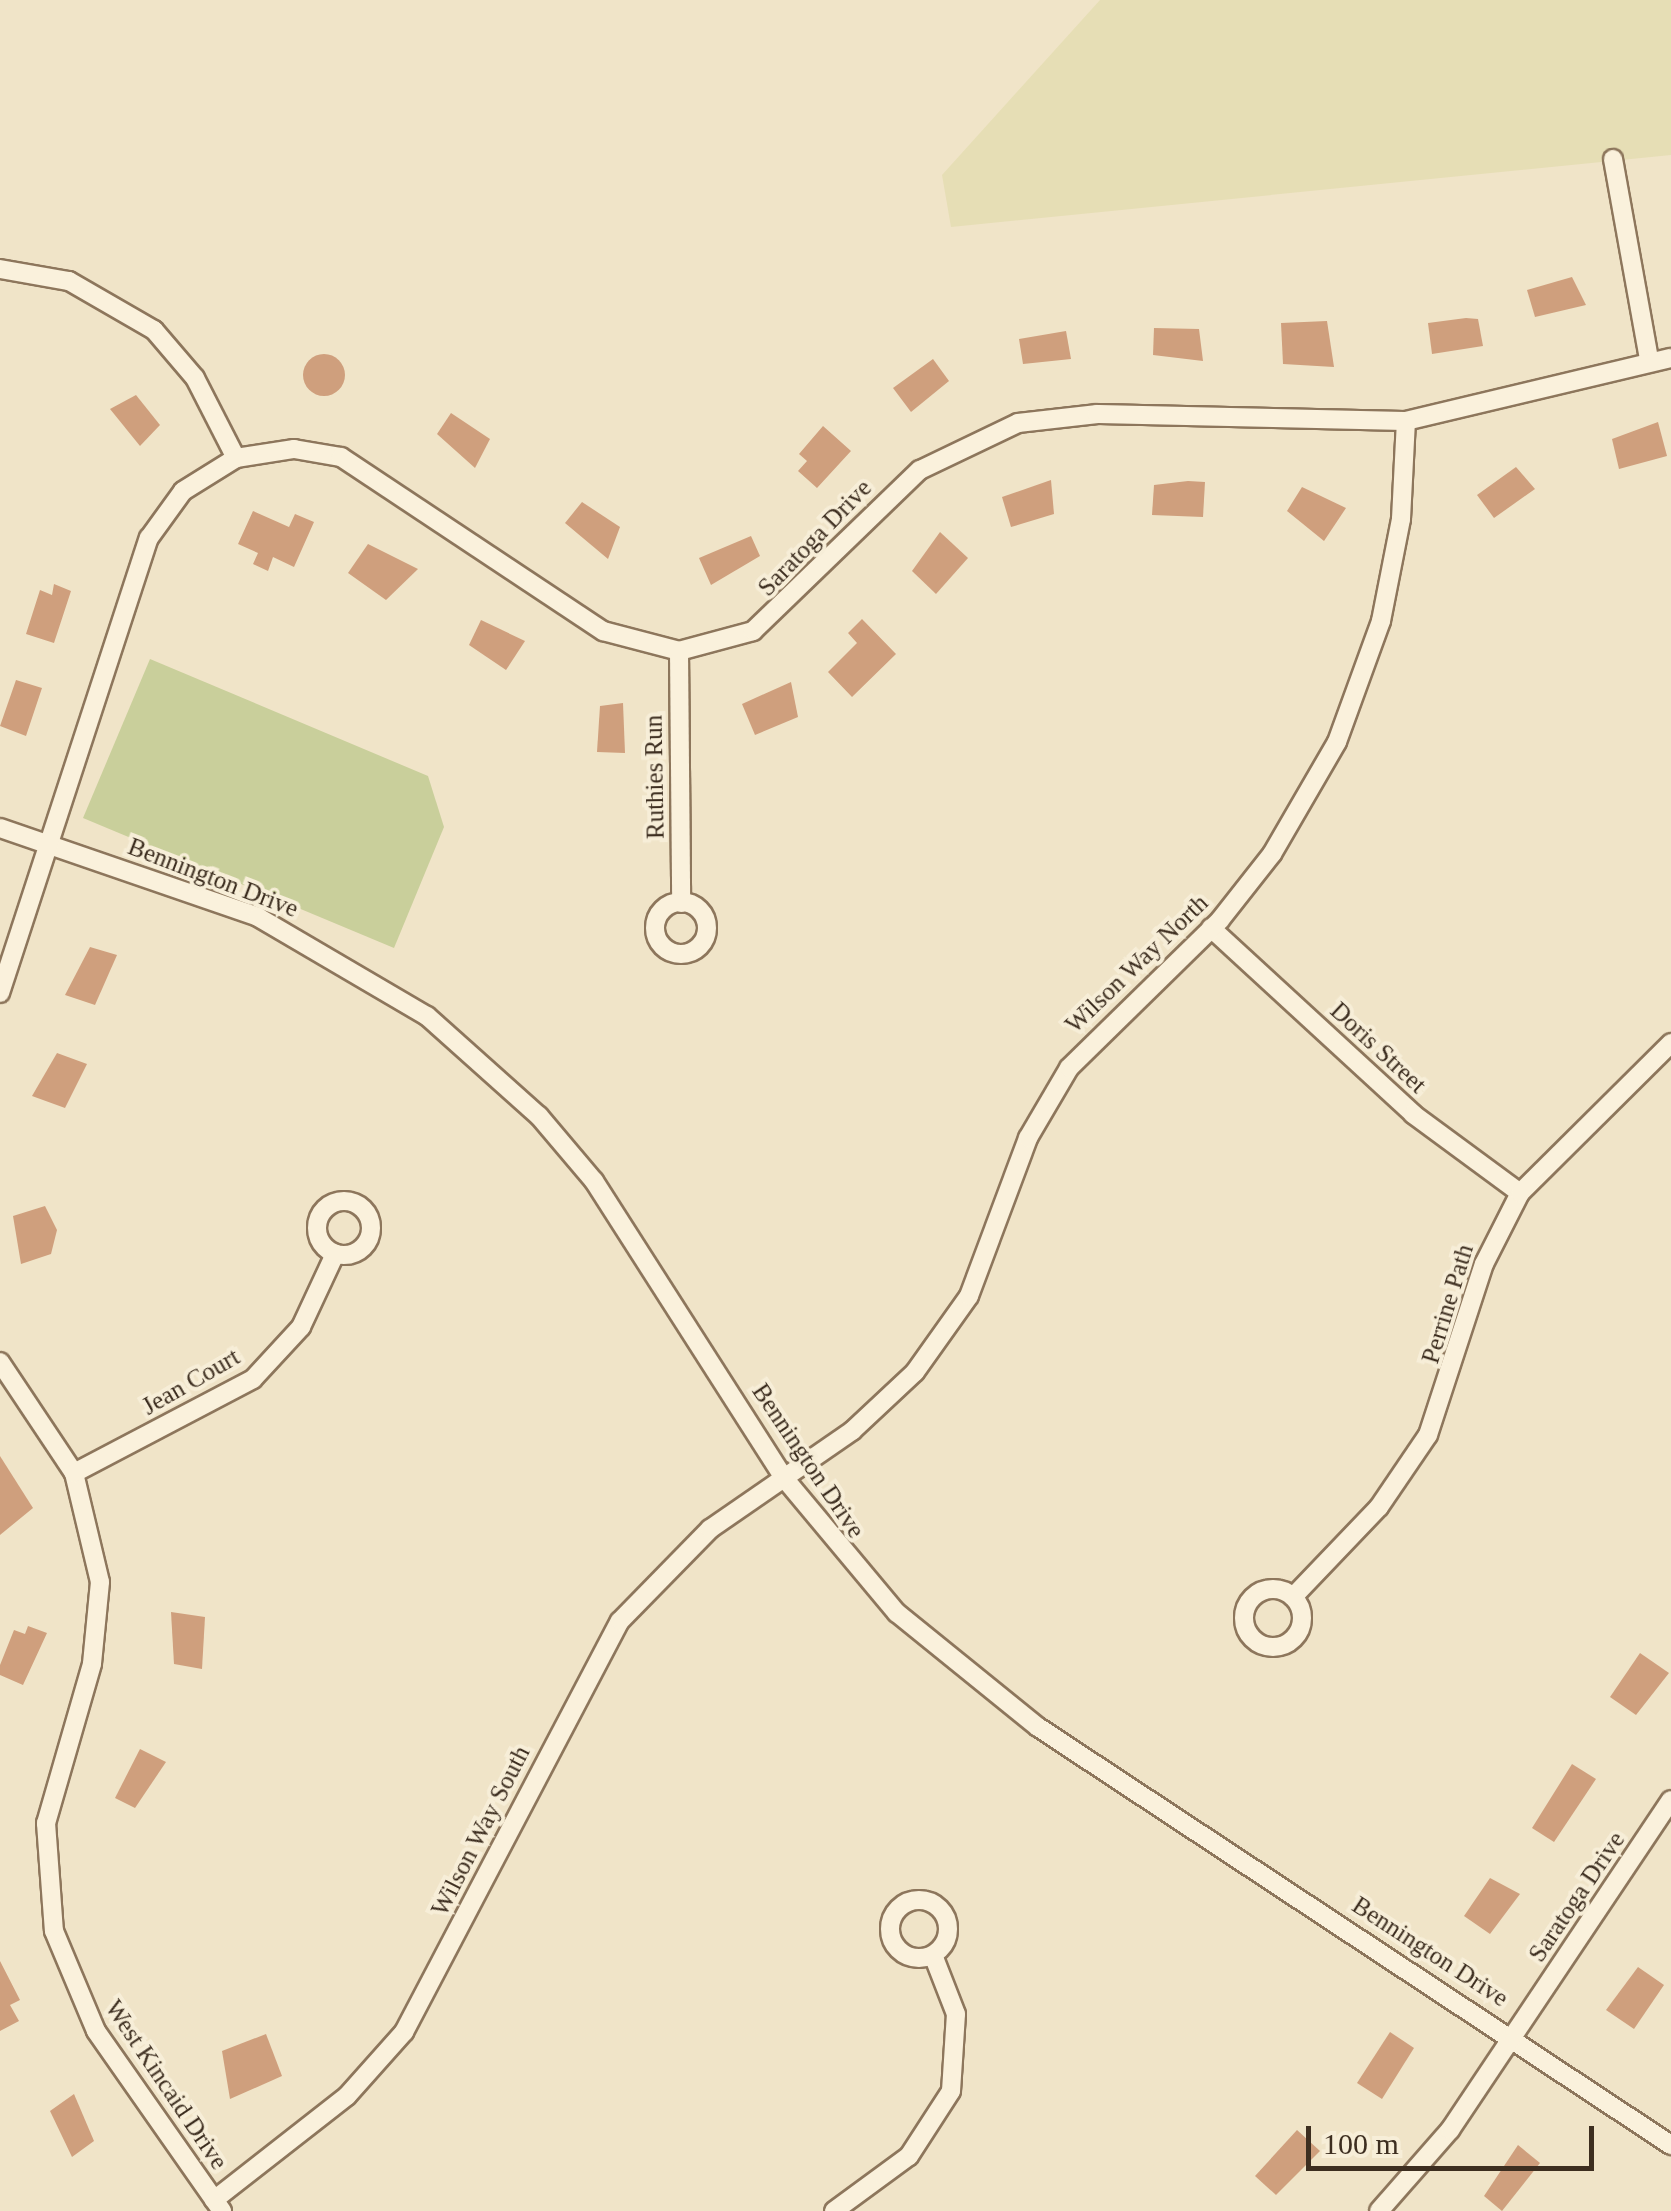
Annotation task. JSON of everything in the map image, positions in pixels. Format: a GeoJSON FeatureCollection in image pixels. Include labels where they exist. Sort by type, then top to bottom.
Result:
{"type":"FeatureCollection","features":[{"type":"Feature","properties":{"kind":"street"},"geometry":{"type":"LineString","coordinates":[[1613,159],[1649,360]]}},
{"type":"Feature","properties":{"kind":"street"},"geometry":{"type":"LineString","coordinates":[[0,269],[69,281],[154,330],[196,378],[236,458]]}},
{"type":"Feature","properties":{"kind":"street","name":"Saratoga Drive"},"geometry":{"type":"LineString","coordinates":[[50,846],[149,538],[184,490],[236,458],[294,448],[341,457],[603,631],[679,651],[753,631],[920,470],[1018,423],[1097,414],[1406,421],[1649,360],[1671,358]]}},
{"type":"Feature","properties":{"kind":"street","name":"Wilson Way North"},"geometry":{"type":"LineString","coordinates":[[784,1478],[888,1400],[944,1336],[989,1254],[1052,1092],[1097,1034],[1211,928],[1307,800],[1362,682],[1396,555],[1406,421]]}},
{"type":"Feature","properties":{"kind":"street","name":"Ruthies Run"},"geometry":{"type":"LineString","coordinates":[[679,651],[682,902]]}},
{"type":"Feature","properties":{"kind":"street","name":"Bennington Drive"},"geometry":{"type":"LineString","coordinates":[[0,828],[202,895],[326,950],[485,1063],[636,1236],[784,1478],[860,1577],[994,1696],[1514,2037],[1671,2145]]}},
{"type":"Feature","properties":{"kind":"street"},"geometry":{"type":"LineString","coordinates":[[0,993],[50,846]]}},
{"type":"Feature","properties":{"kind":"street","name":"Doris Street"},"geometry":{"type":"LineString","coordinates":[[1211,928],[1413,1114],[1520,1194]]}},
{"type":"Feature","properties":{"kind":"street","name":"Perrine Path"},"geometry":{"type":"LineString","coordinates":[[1293,1597],[1379,1507],[1428,1435],[1484,1264],[1520,1194],[1671,1043]]}},
{"type":"Feature","properties":{"kind":"street","name":"Jean Court"},"geometry":{"type":"LineString","coordinates":[[74,1472],[253,1378],[302,1327],[336,1254]]}},
{"type":"Feature","properties":{"kind":"street","name":"West Kincaid Drive"},"geometry":{"type":"LineString","coordinates":[[0,1362],[74,1472],[96,1540],[99,1623],[46,1823],[54,1932],[96,2031],[218,2206]]}},
{"type":"Feature","properties":{"kind":"street","name":"Wilson Way South"},"geometry":{"type":"LineString","coordinates":[[218,2206],[346,2096],[404,2032],[620,1622],[675,1558],[784,1478]]}},
{"type":"Feature","properties":{"kind":"street","name":"Saratoga Drive"},"geometry":{"type":"LineString","coordinates":[[1379,2211],[1514,2037],[1671,1800]]}},
{"type":"Feature","properties":{"kind":"street"},"geometry":{"type":"LineString","coordinates":[[834,2211],[909,2156],[951,2091],[956,2014],[933,1955]]}},
{"type":"Feature","properties":{"kind":"shaded area"},"geometry":{"type":"Polygon","coordinates":[[[1100,0],[1671,0],[1671,155],[951,227],[942,175],[1100,0]]]}},
{"type":"Feature","properties":{"kind":"green space"},"geometry":{"type":"Polygon","coordinates":[[[150,659],[428,776],[444,827],[394,948],[83,818],[150,659]]]}},
{"type":"Feature","properties":{"kind":"building"},"geometry":{"type":"Polygon","coordinates":[[[1572,277],[1586,305],[1535,317],[1527,290],[1572,277]]]}},
{"type":"Feature","properties":{"kind":"building"},"geometry":{"type":"Polygon","coordinates":[[[1478,319],[1483,346],[1432,354],[1428,323],[1478,319]]]}},
{"type":"Feature","properties":{"kind":"building"},"geometry":{"type":"Polygon","coordinates":[[[1327,321],[1334,367],[1283,364],[1281,323],[1327,321]]]}},
{"type":"Feature","properties":{"kind":"building"},"geometry":{"type":"Polygon","coordinates":[[[1154,328],[1199,329],[1203,361],[1153,355],[1154,328]]]}},
{"type":"Feature","properties":{"kind":"building"},"geometry":{"type":"Polygon","coordinates":[[[1066,331],[1071,359],[1023,364],[1019,339],[1066,331]]]}},
{"type":"Feature","properties":{"kind":"building"},"geometry":{"type":"Polygon","coordinates":[[[324,354],[339,360],[345,375],[339,390],[324,396],[309,390],[303,375],[309,360],[324,354]]]}},
{"type":"Feature","properties":{"kind":"building"},"geometry":{"type":"Polygon","coordinates":[[[933,359],[949,381],[911,412],[893,388],[933,359]]]}},
{"type":"Feature","properties":{"kind":"building"},"geometry":{"type":"Polygon","coordinates":[[[136,395],[160,425],[140,446],[110,409],[136,395]]]}},
{"type":"Feature","properties":{"kind":"building"},"geometry":{"type":"Polygon","coordinates":[[[451,413],[490,439],[475,468],[437,434],[451,413]]]}},
{"type":"Feature","properties":{"kind":"building"},"geometry":{"type":"Polygon","coordinates":[[[1658,422],[1667,456],[1619,469],[1612,439],[1658,422]]]}},
{"type":"Feature","properties":{"kind":"building"},"geometry":{"type":"Polygon","coordinates":[[[823,426],[851,451],[817,488],[798,471],[807,461],[799,454],[823,426]]]}},
{"type":"Feature","properties":{"kind":"building"},"geometry":{"type":"Polygon","coordinates":[[[1516,467],[1535,489],[1494,518],[1477,495],[1516,467]]]}},
{"type":"Feature","properties":{"kind":"building"},"geometry":{"type":"Polygon","coordinates":[[[1051,480],[1054,514],[1011,527],[1002,497],[1051,480]]]}},
{"type":"Feature","properties":{"kind":"building"},"geometry":{"type":"Polygon","coordinates":[[[1205,482],[1203,517],[1152,515],[1154,485],[1205,482]]]}},
{"type":"Feature","properties":{"kind":"building"},"geometry":{"type":"Polygon","coordinates":[[[1302,487],[1346,508],[1324,541],[1287,511],[1302,487]]]}},
{"type":"Feature","properties":{"kind":"building"},"geometry":{"type":"Polygon","coordinates":[[[582,502],[620,527],[608,559],[565,523],[582,502]]]}},
{"type":"Feature","properties":{"kind":"building"},"geometry":{"type":"Polygon","coordinates":[[[253,511],[289,527],[295,514],[314,522],[294,567],[273,557],[268,571],[253,564],[258,553],[238,544],[253,511]]]}},
{"type":"Feature","properties":{"kind":"building"},"geometry":{"type":"Polygon","coordinates":[[[940,532],[968,558],[936,594],[912,571],[940,532]]]}},
{"type":"Feature","properties":{"kind":"building"},"geometry":{"type":"Polygon","coordinates":[[[751,536],[760,556],[711,585],[699,558],[751,536]]]}},
{"type":"Feature","properties":{"kind":"building"},"geometry":{"type":"Polygon","coordinates":[[[368,544],[418,569],[386,600],[348,573],[368,544]]]}},
{"type":"Feature","properties":{"kind":"building"},"geometry":{"type":"Polygon","coordinates":[[[54,584],[71,591],[54,643],[26,634],[40,590],[52,595],[54,584]]]}},
{"type":"Feature","properties":{"kind":"building"},"geometry":{"type":"Polygon","coordinates":[[[862,619],[896,654],[852,697],[828,672],[857,643],[848,633],[862,619]]]}},
{"type":"Feature","properties":{"kind":"building"},"geometry":{"type":"Polygon","coordinates":[[[481,620],[525,641],[506,670],[469,645],[481,620]]]}},
{"type":"Feature","properties":{"kind":"building"},"geometry":{"type":"Polygon","coordinates":[[[16,680],[42,688],[26,736],[0,726],[16,680]]]}},
{"type":"Feature","properties":{"kind":"building"},"geometry":{"type":"Polygon","coordinates":[[[791,682],[798,717],[755,735],[742,704],[791,682]]]}},
{"type":"Feature","properties":{"kind":"building"},"geometry":{"type":"Polygon","coordinates":[[[623,703],[625,753],[597,752],[600,706],[623,703]]]}},
{"type":"Feature","properties":{"kind":"building"},"geometry":{"type":"Polygon","coordinates":[[[90,947],[117,955],[95,1005],[65,995],[90,947]]]}},
{"type":"Feature","properties":{"kind":"building"},"geometry":{"type":"Polygon","coordinates":[[[57,1053],[87,1064],[65,1108],[32,1096],[57,1053]]]}},
{"type":"Feature","properties":{"kind":"building"},"geometry":{"type":"Polygon","coordinates":[[[45,1206],[57,1230],[51,1254],[21,1264],[13,1216],[45,1206]]]}},
{"type":"Feature","properties":{"kind":"building"},"geometry":{"type":"Polygon","coordinates":[[[0,1456],[33,1508],[0,1535],[0,1456]]]}},
{"type":"Feature","properties":{"kind":"building"},"geometry":{"type":"Polygon","coordinates":[[[171,1612],[205,1617],[202,1669],[174,1664],[171,1612]]]}},
{"type":"Feature","properties":{"kind":"building"},"geometry":{"type":"Polygon","coordinates":[[[28,1626],[47,1633],[23,1685],[0,1675],[0,1665],[14,1630],[25,1634],[28,1626]]]}},
{"type":"Feature","properties":{"kind":"building"},"geometry":{"type":"Polygon","coordinates":[[[1640,1653],[1669,1673],[1636,1715],[1610,1697],[1640,1653]]]}},
{"type":"Feature","properties":{"kind":"building"},"geometry":{"type":"Polygon","coordinates":[[[140,1749],[166,1762],[135,1808],[115,1798],[140,1749]]]}},
{"type":"Feature","properties":{"kind":"building"},"geometry":{"type":"Polygon","coordinates":[[[1572,1764],[1596,1779],[1554,1842],[1532,1828],[1572,1764]]]}},
{"type":"Feature","properties":{"kind":"building"},"geometry":{"type":"Polygon","coordinates":[[[1490,1878],[1520,1894],[1490,1934],[1464,1916],[1490,1878]]]}},
{"type":"Feature","properties":{"kind":"building"},"geometry":{"type":"Polygon","coordinates":[[[0,1961],[20,2000],[10,2005],[19,2021],[0,2031],[0,1961]]]}},
{"type":"Feature","properties":{"kind":"building"},"geometry":{"type":"Polygon","coordinates":[[[1638,1967],[1664,1985],[1634,2029],[1606,2010],[1638,1967]]]}},
{"type":"Feature","properties":{"kind":"building"},"geometry":{"type":"Polygon","coordinates":[[[1390,2032],[1414,2048],[1382,2099],[1357,2083],[1390,2032]]]}},
{"type":"Feature","properties":{"kind":"building"},"geometry":{"type":"Polygon","coordinates":[[[266,2034],[282,2076],[230,2099],[222,2051],[266,2034]]]}},
{"type":"Feature","properties":{"kind":"building"},"geometry":{"type":"Polygon","coordinates":[[[74,2094],[94,2141],[72,2157],[50,2111],[74,2094]]]}},
{"type":"Feature","properties":{"kind":"building"},"geometry":{"type":"Polygon","coordinates":[[[1297,2130],[1320,2151],[1276,2195],[1255,2176],[1297,2130]]]}},
{"type":"Feature","properties":{"kind":"building"},"geometry":{"type":"Polygon","coordinates":[[[1518,2145],[1540,2163],[1502,2211],[1484,2196],[1518,2145]]]}}]}
